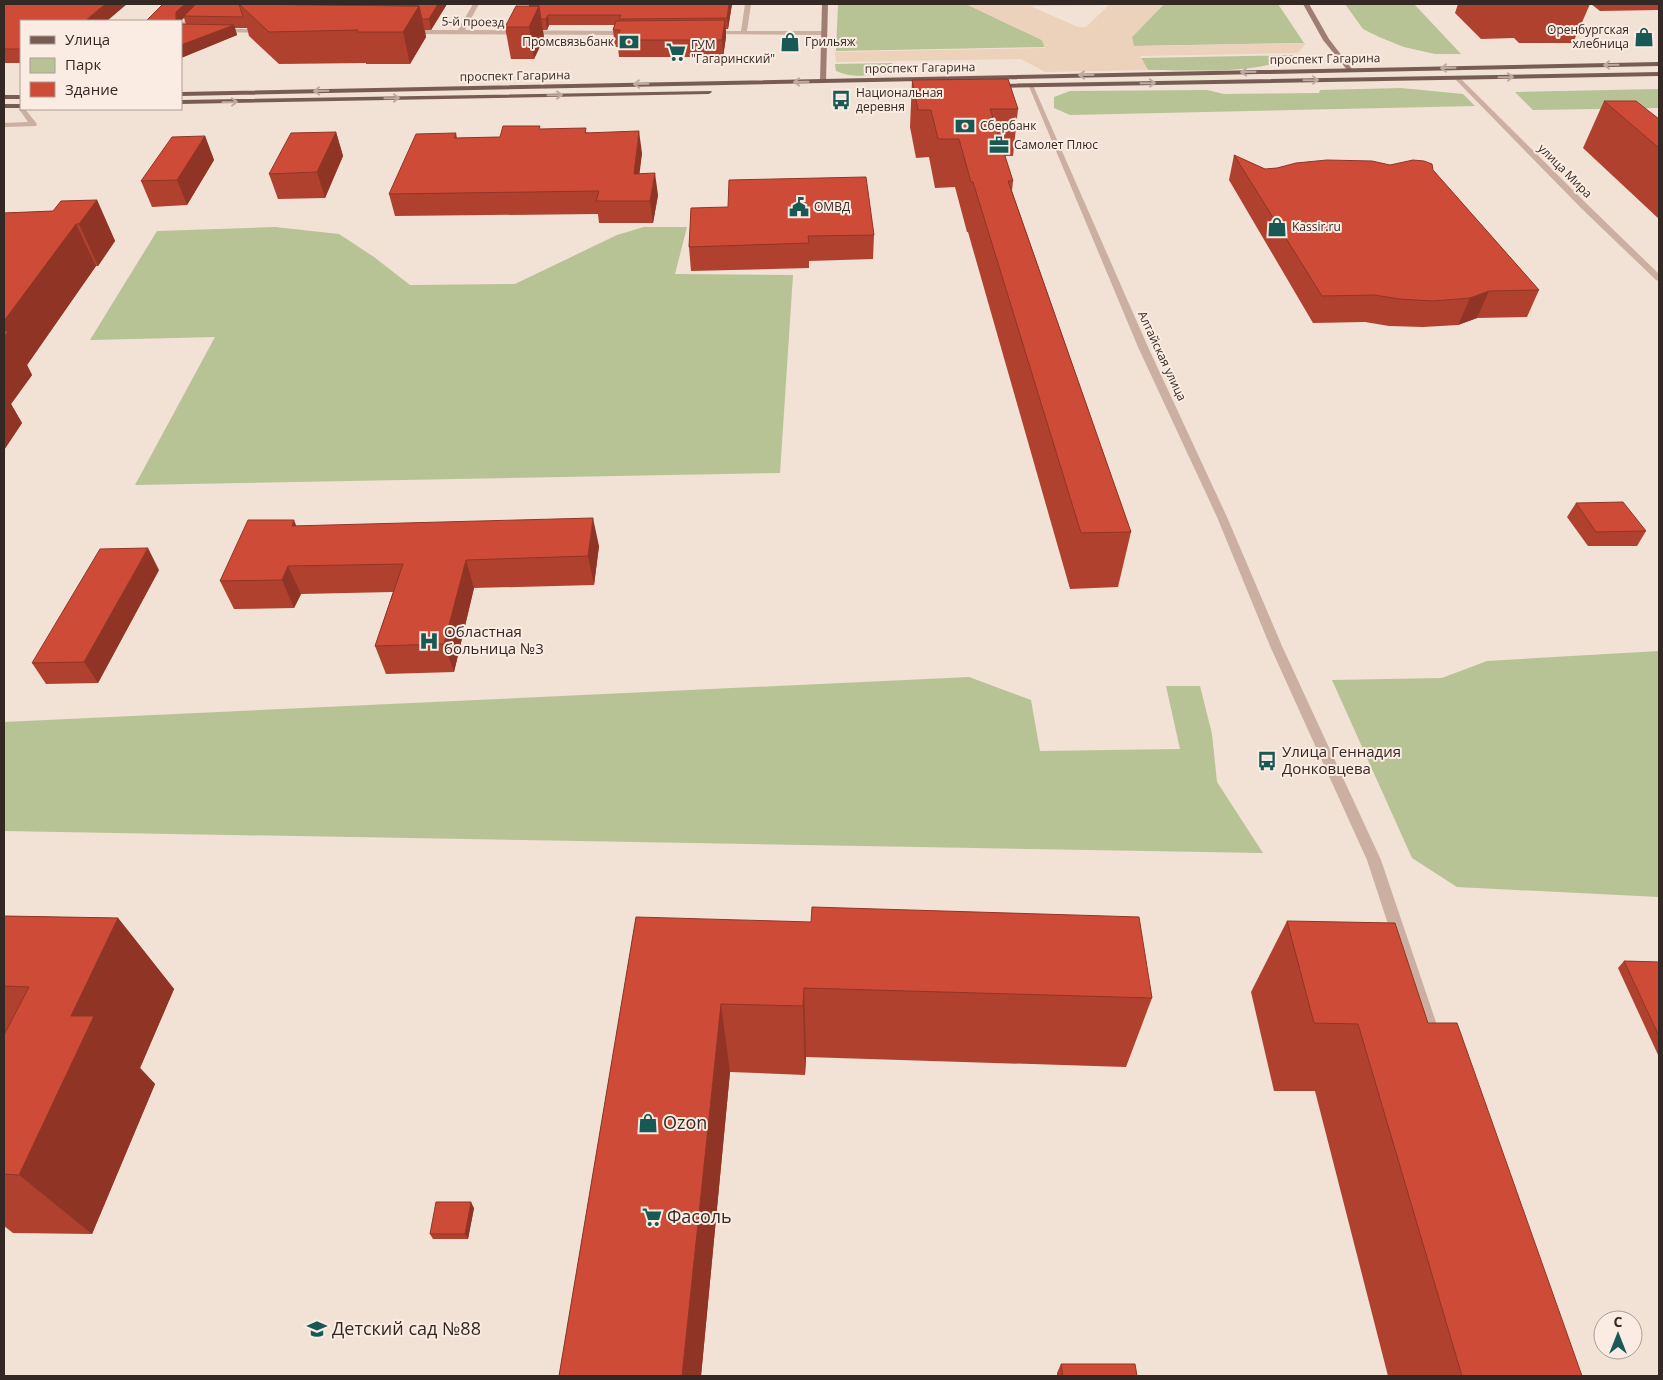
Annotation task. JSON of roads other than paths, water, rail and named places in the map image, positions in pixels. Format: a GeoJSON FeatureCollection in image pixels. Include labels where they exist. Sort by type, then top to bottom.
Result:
{"type":"FeatureCollection","features":[{"type":"Feature","properties":{"kind":"main road","name":"проспект Гагарина"},"geometry":{"type":"LineString","coordinates":[[182,94],[1659,64]]}},
{"type":"Feature","properties":{"kind":"main road"},"geometry":{"type":"LineString","coordinates":[[1350,70],[1358,80]]}},
{"type":"Feature","properties":{"kind":"main road","name":"проспект Гагарина"},"geometry":{"type":"LineString","coordinates":[[983,86],[1659,74]]}},
{"type":"Feature","properties":{"kind":"main road","name":"Алтайская улица"},"geometry":{"type":"LineString","coordinates":[[1026,76],[1030,85]]}},
{"type":"Feature","properties":{"kind":"main road"},"geometry":{"type":"LineString","coordinates":[[824,81],[825,89]]}},
{"type":"Feature","properties":{"kind":"main road","name":"проспект Гагарина"},"geometry":{"type":"LineString","coordinates":[[182,102],[716,92]]}},
{"type":"Feature","properties":{"kind":"main road"},"geometry":{"type":"LineString","coordinates":[[4,97],[20,97]]}},
{"type":"Feature","properties":{"kind":"main road"},"geometry":{"type":"LineString","coordinates":[[4,106],[20,107]]}},
{"type":"Feature","properties":{"kind":"street"},"geometry":{"type":"LineString","coordinates":[[182,28],[205,4]]}},
{"type":"Feature","properties":{"kind":"street"},"geometry":{"type":"LineString","coordinates":[[460,33],[476,4]]}},
{"type":"Feature","properties":{"kind":"street"},"geometry":{"type":"LineString","coordinates":[[744,33],[748,4]]}},
{"type":"Feature","properties":{"kind":"street"},"geometry":{"type":"LineString","coordinates":[[824,81],[825,4]]}},
{"type":"Feature","properties":{"kind":"street"},"geometry":{"type":"LineString","coordinates":[[1306,4],[1326,40],[1350,70]]}},
{"type":"Feature","properties":{"kind":"street"},"geometry":{"type":"LineString","coordinates":[[182,29],[191,31]]}},
{"type":"Feature","properties":{"kind":"street"},"geometry":{"type":"LineString","coordinates":[[211,31],[271,32]]}},
{"type":"Feature","properties":{"kind":"street","name":"5-й проезд"},"geometry":{"type":"LineString","coordinates":[[400,32],[640,33]]}},
{"type":"Feature","properties":{"kind":"street"},"geometry":{"type":"LineString","coordinates":[[697,33],[824,33]]}},
{"type":"Feature","properties":{"kind":"street","name":"улица Мира"},"geometry":{"type":"LineString","coordinates":[[1457,78],[1585,207],[1659,278]]}},
{"type":"Feature","properties":{"kind":"street","name":"Алтайская улица"},"geometry":{"type":"LineString","coordinates":[[1030,85],[1143,347],[1222,517],[1276,646],[1374,860],[1436,1048]]}},
{"type":"Feature","properties":{"kind":"street"},"geometry":{"type":"LineString","coordinates":[[4,125],[33,124],[23,110]]}},
{"type":"Feature","properties":{"kind":"place","name":"Оренбургская хлебница"},"geometry":{"type":"Point","coordinates":[1644,37]}},
{"type":"Feature","properties":{"kind":"place","name":"Промсвязьбанк"},"geometry":{"type":"Point","coordinates":[629,42]}},
{"type":"Feature","properties":{"kind":"place","name":"Грильяж"},"geometry":{"type":"Point","coordinates":[790,42]}},
{"type":"Feature","properties":{"kind":"place","name":"ГУМ \"Гагаринский\""},"geometry":{"type":"Point","coordinates":[676,52]}},
{"type":"Feature","properties":{"kind":"place","name":"Национальная деревня"},"geometry":{"type":"Point","coordinates":[841,100]}},
{"type":"Feature","properties":{"kind":"place","name":"Сбербанк"},"geometry":{"type":"Point","coordinates":[965,126]}},
{"type":"Feature","properties":{"kind":"place","name":"Самолет Плюс"},"geometry":{"type":"Point","coordinates":[999,145]}},
{"type":"Feature","properties":{"kind":"place","name":"ОМВД"},"geometry":{"type":"Point","coordinates":[799,207]}},
{"type":"Feature","properties":{"kind":"place","name":"Kassir.ru"},"geometry":{"type":"Point","coordinates":[1277,227]}},
{"type":"Feature","properties":{"kind":"place","name":"Областная больница №3"},"geometry":{"type":"Point","coordinates":[429,641]}},
{"type":"Feature","properties":{"kind":"place","name":"Улица Геннадия Донковцева"},"geometry":{"type":"Point","coordinates":[1267,761]}},
{"type":"Feature","properties":{"kind":"place","name":"Ozon"},"geometry":{"type":"Point","coordinates":[648,1123]}},
{"type":"Feature","properties":{"kind":"place","name":"Фасоль"},"geometry":{"type":"Point","coordinates":[652,1217]}},
{"type":"Feature","properties":{"kind":"place","name":"Детский сад №88"},"geometry":{"type":"Point","coordinates":[317,1329]}}]}
